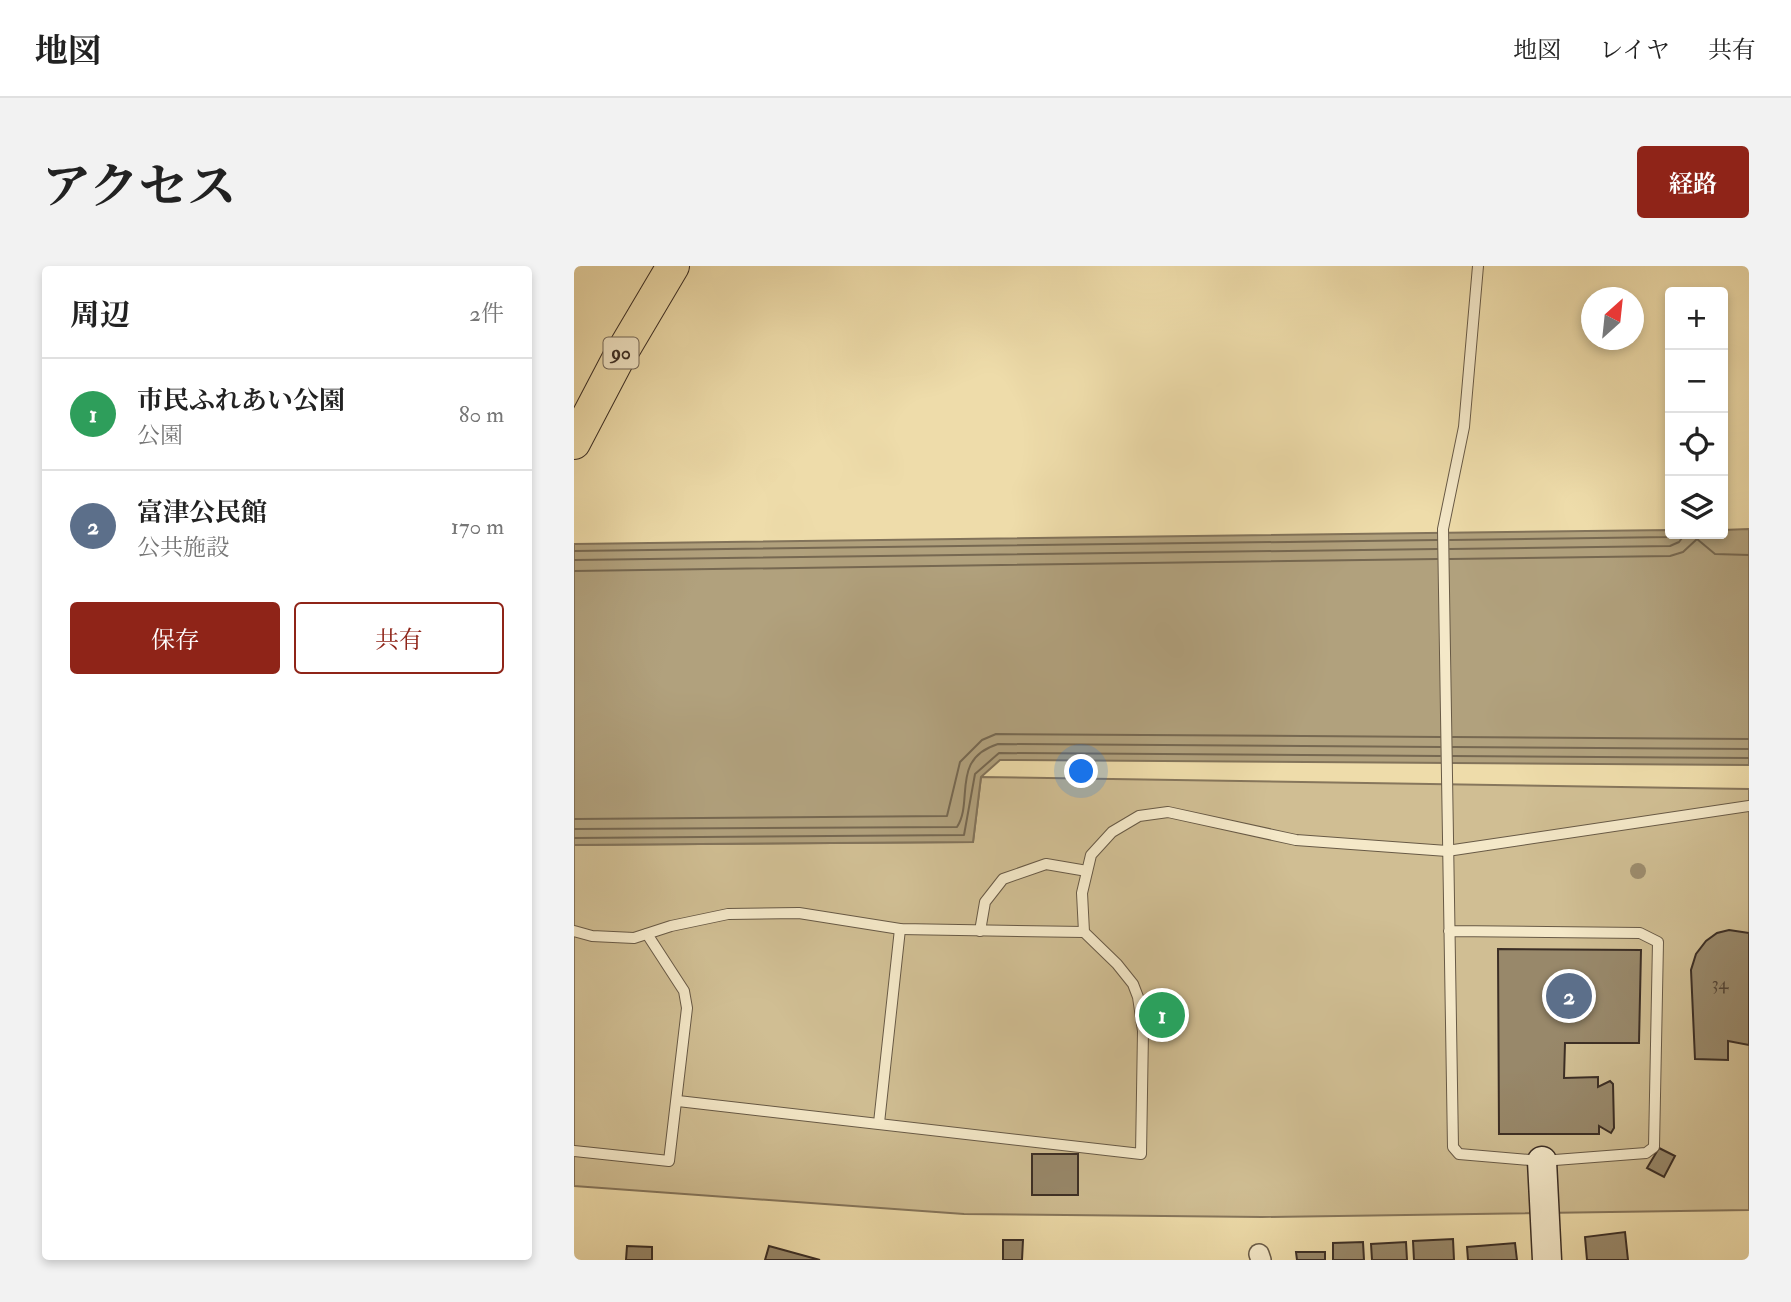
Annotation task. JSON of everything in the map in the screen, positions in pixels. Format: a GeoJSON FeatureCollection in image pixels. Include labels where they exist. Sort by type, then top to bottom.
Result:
{"type":"FeatureCollection","features":[{"type":"Feature","properties":{"kind":"main road","name":"90"},"geometry":{"type":"LineString","coordinates":[[574,443],[618,359],[673,266]]}},
{"type":"Feature","properties":{"kind":"street"},"geometry":{"type":"LineString","coordinates":[[1542,1161],[1547,1260]]}},
{"type":"Feature","properties":{"kind":"lane"},"geometry":{"type":"LineString","coordinates":[[1449,931],[1640,933],[1658,943],[1654,1147],[1646,1153],[1542,1161],[1459,1154],[1453,1147],[1445,777],[1443,528],[1464,427],[1478,266]]}},
{"type":"Feature","properties":{"kind":"lane"},"geometry":{"type":"LineString","coordinates":[[1084,932],[1083,894],[1091,855],[1112,832],[1139,816],[1168,812],[1296,840],[1447,851],[1749,806]]}},
{"type":"Feature","properties":{"kind":"lane"},"geometry":{"type":"LineString","coordinates":[[979,931],[985,902],[1003,879],[1046,864],[1087,871]]}},
{"type":"Feature","properties":{"kind":"lane"},"geometry":{"type":"LineString","coordinates":[[574,931],[634,938],[728,914],[799,913],[900,929],[1084,932],[1117,964],[1133,984],[1138,998],[1143,1031],[1142,1154],[1017,1142],[879,1123],[678,1101]]}},
{"type":"Feature","properties":{"kind":"lane"},"geometry":{"type":"LineString","coordinates":[[879,1123],[900,929]]}},
{"type":"Feature","properties":{"kind":"lane"},"geometry":{"type":"LineString","coordinates":[[574,1151],[669,1161],[678,1101],[686,1000],[684,991],[646,934]]}},
{"type":"Feature","properties":{"kind":"shaded area"},"geometry":{"type":"Polygon","coordinates":[[[981,777],[1749,789],[1749,1210],[1262,1217],[964,1214],[574,1186],[574,845],[973,842],[981,777]]]}},
{"type":"Feature","properties":{"kind":"water"},"geometry":{"type":"Polygon","coordinates":[[[1749,529],[1749,765],[1000,760],[981,777],[973,842],[574,845],[574,544],[1665,530],[1665,539],[1728,539],[1728,530],[1749,529]]]}},
{"type":"Feature","properties":{"kind":"building"},"geometry":{"type":"Polygon","coordinates":[[[1729,930],[1749,933],[1749,1045],[1728,1041],[1728,1060],[1695,1059],[1691,970],[1696,954],[1706,941],[1717,933],[1729,930]]]}},
{"type":"Feature","properties":{"kind":"building"},"geometry":{"type":"Polygon","coordinates":[[[1498,949],[1641,950],[1639,1043],[1565,1043],[1564,1078],[1598,1077],[1598,1087],[1610,1081],[1613,1084],[1614,1128],[1611,1133],[1599,1126],[1599,1134],[1499,1134],[1498,949]]]}},
{"type":"Feature","properties":{"kind":"building"},"geometry":{"type":"Polygon","coordinates":[[[1659,1148],[1675,1156],[1664,1177],[1647,1168],[1659,1148]]]}},
{"type":"Feature","properties":{"kind":"building"},"geometry":{"type":"Polygon","coordinates":[[[1032,1154],[1078,1154],[1078,1195],[1032,1195],[1032,1154]]]}},
{"type":"Feature","properties":{"kind":"building"},"geometry":{"type":"Polygon","coordinates":[[[1625,1232],[1628,1260],[1587,1260],[1585,1237],[1625,1232]]]}},
{"type":"Feature","properties":{"kind":"building"},"geometry":{"type":"Polygon","coordinates":[[[1453,1239],[1454,1260],[1414,1260],[1413,1241],[1453,1239]]]}},
{"type":"Feature","properties":{"kind":"building"},"geometry":{"type":"Polygon","coordinates":[[[1003,1240],[1023,1240],[1022,1260],[1003,1260],[1003,1240]]]}},
{"type":"Feature","properties":{"kind":"building"},"geometry":{"type":"Polygon","coordinates":[[[1363,1242],[1364,1260],[1333,1260],[1333,1243],[1363,1242]]]}},
{"type":"Feature","properties":{"kind":"building"},"geometry":{"type":"Polygon","coordinates":[[[1406,1242],[1407,1260],[1372,1260],[1371,1244],[1406,1242]]]}},
{"type":"Feature","properties":{"kind":"building"},"geometry":{"type":"Polygon","coordinates":[[[1515,1243],[1517,1260],[1468,1260],[1467,1247],[1515,1243]]]}},
{"type":"Feature","properties":{"kind":"building"},"geometry":{"type":"Polygon","coordinates":[[[627,1246],[652,1247],[652,1260],[626,1260],[627,1246]]]}},
{"type":"Feature","properties":{"kind":"building"},"geometry":{"type":"Polygon","coordinates":[[[769,1246],[820,1260],[765,1260],[769,1246]]]}},
{"type":"Feature","properties":{"kind":"building"},"geometry":{"type":"Polygon","coordinates":[[[1296,1252],[1325,1252],[1325,1260],[1297,1260],[1296,1252]]]}},
{"type":"Feature","properties":{"kind":"place","name":"富津公民館"},"geometry":{"type":"Point","coordinates":[1569,996]}},
{"type":"Feature","properties":{"kind":"place","name":"市民ふれあい公園"},"geometry":{"type":"Point","coordinates":[1162,1015]}}]}
